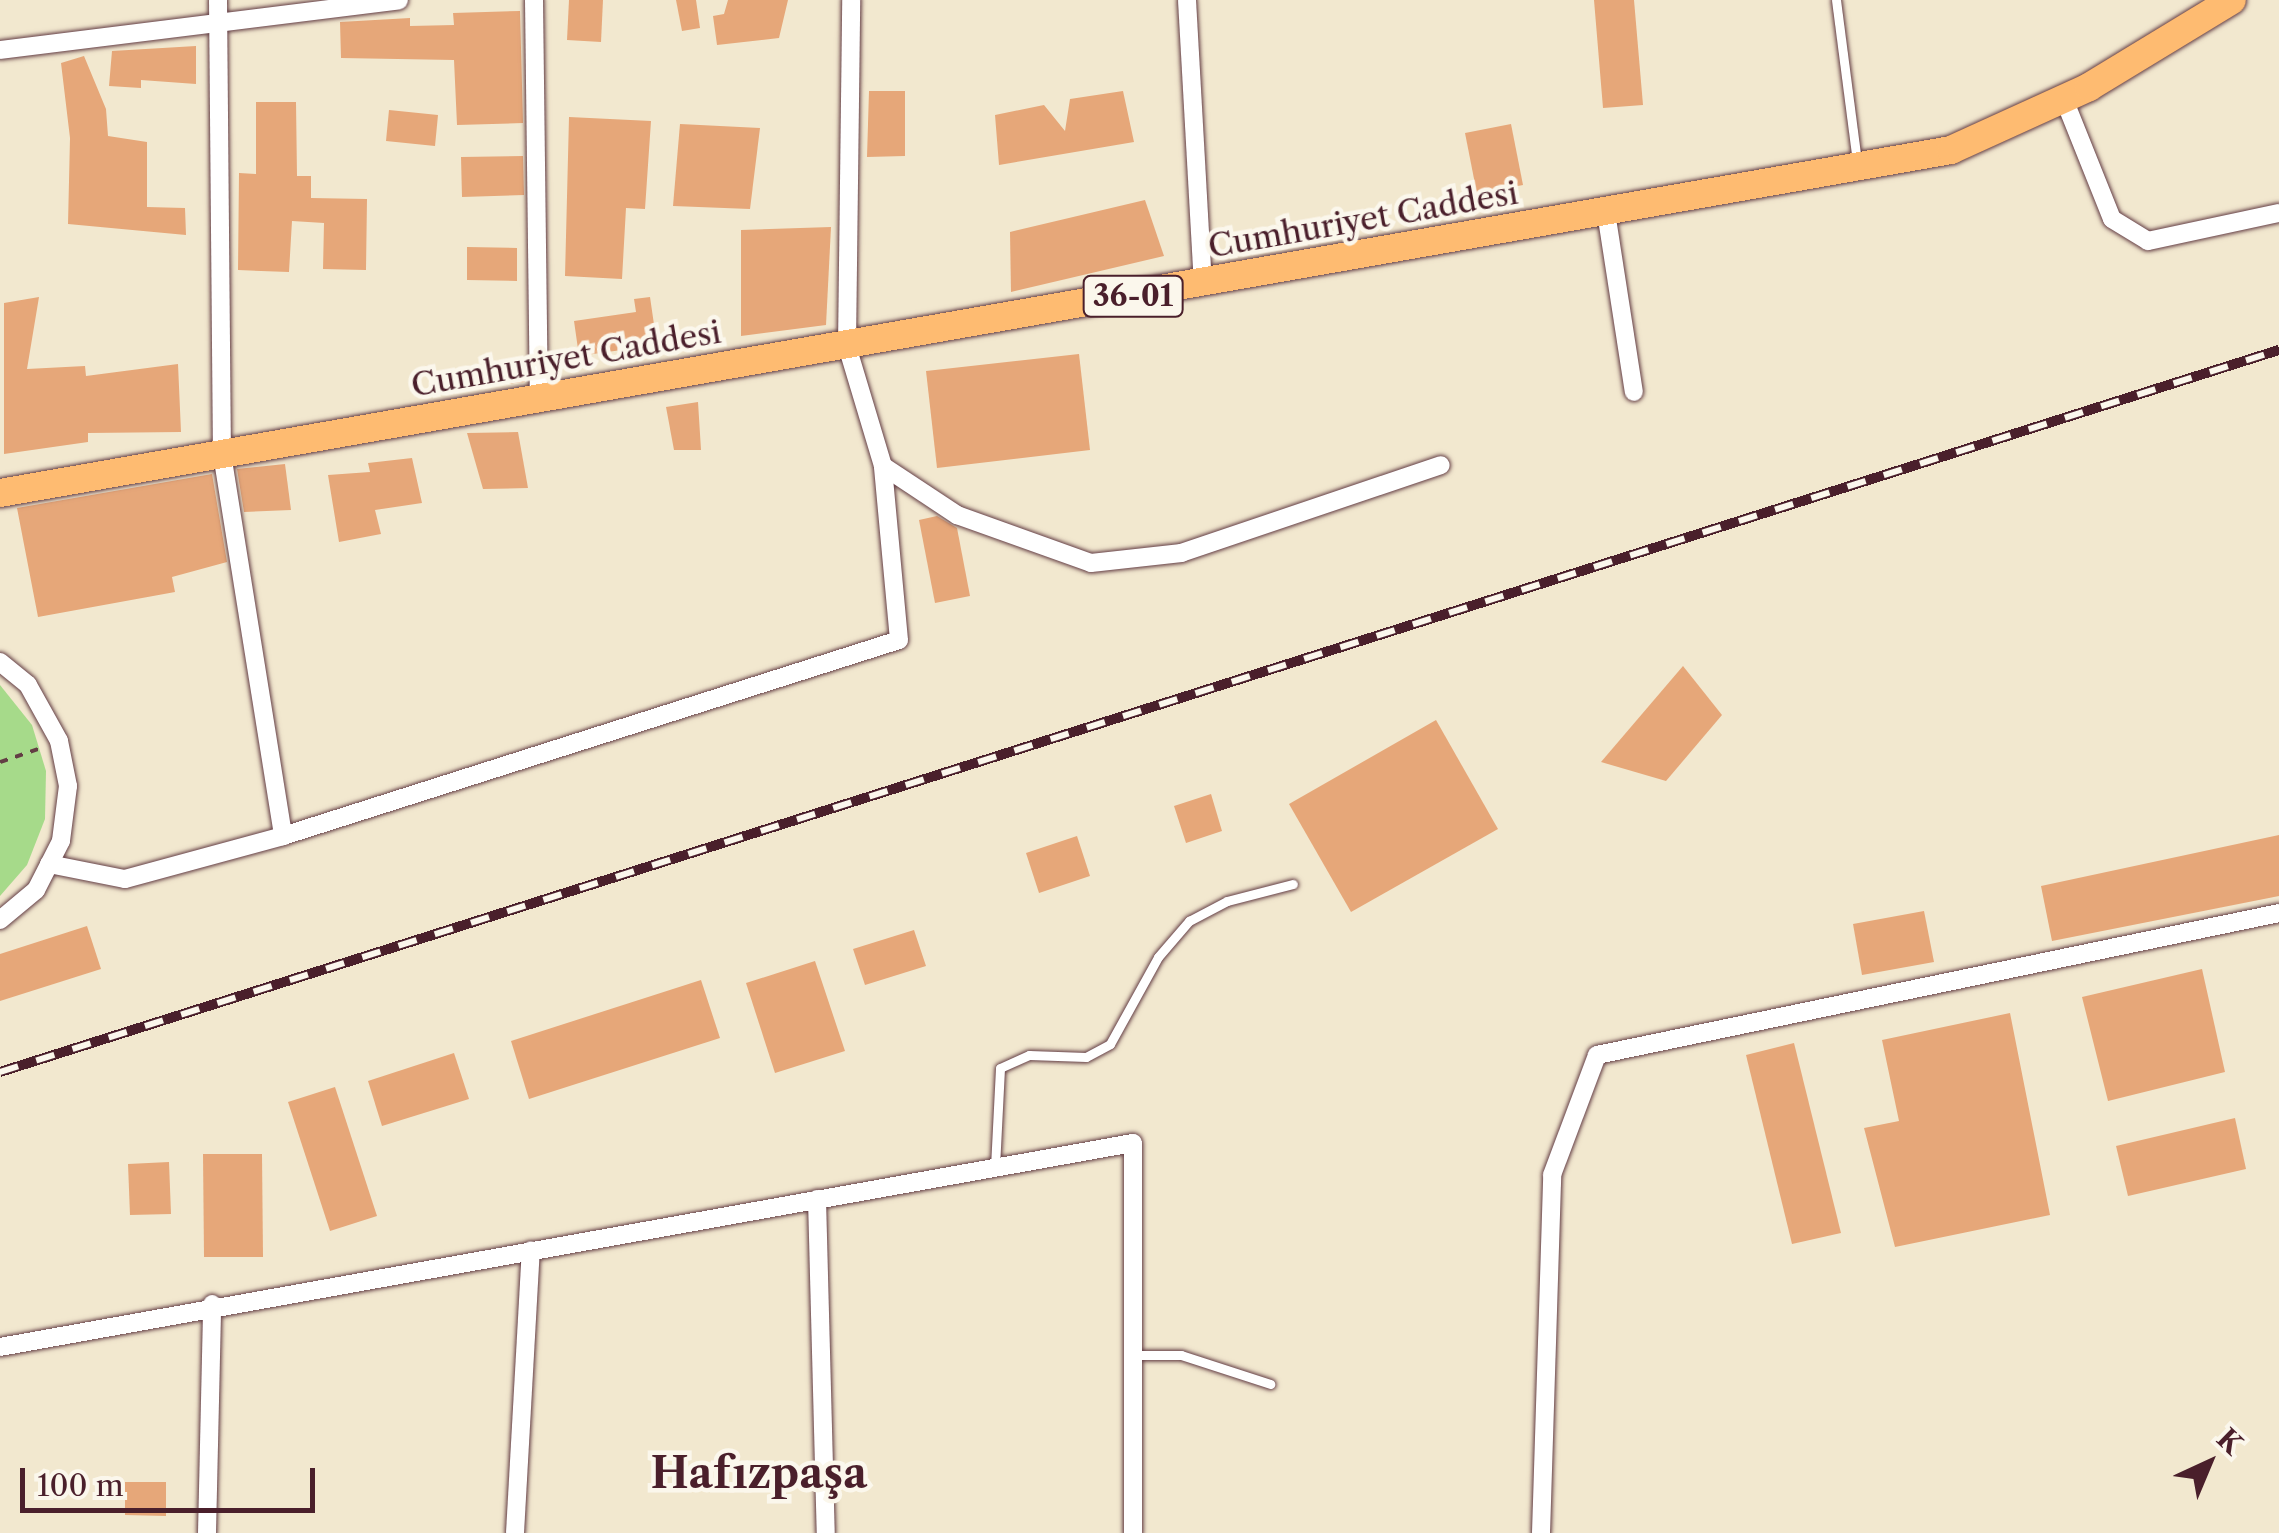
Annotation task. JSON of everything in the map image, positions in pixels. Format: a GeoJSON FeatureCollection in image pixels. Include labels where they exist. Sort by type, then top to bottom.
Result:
{"type":"FeatureCollection","features":[{"type":"Feature","properties":{"kind":"main road","name":"Cumhuriyet Caddesi"},"geometry":{"type":"LineString","coordinates":[[0,493],[1952,150],[2064,99],[2232,0]]}},
{"type":"Feature","properties":{"kind":"street"},"geometry":{"type":"LineString","coordinates":[[218,0],[222,454],[283,836]]}},
{"type":"Feature","properties":{"kind":"street"},"geometry":{"type":"LineString","coordinates":[[0,50],[218,26],[399,0]]}},
{"type":"Feature","properties":{"kind":"street"},"geometry":{"type":"LineString","coordinates":[[534,0],[539,400]]}},
{"type":"Feature","properties":{"kind":"street"},"geometry":{"type":"LineString","coordinates":[[49,864],[125,879],[283,836],[899,640],[883,466],[848,346],[851,0]]}},
{"type":"Feature","properties":{"kind":"street"},"geometry":{"type":"LineString","coordinates":[[1187,0],[1203,284]]}},
{"type":"Feature","properties":{"kind":"street"},"geometry":{"type":"LineString","coordinates":[[2064,99],[2112,219],[2148,241],[2279,213]]}},
{"type":"Feature","properties":{"kind":"street"},"geometry":{"type":"LineString","coordinates":[[1606,212],[1634,392]]}},
{"type":"Feature","properties":{"kind":"street"},"geometry":{"type":"LineString","coordinates":[[883,466],[957,515],[1092,563],[1181,552],[1441,466]]}},
{"type":"Feature","properties":{"kind":"street"},"geometry":{"type":"LineString","coordinates":[[0,662],[28,685],[60,741],[68,786],[61,841],[36,890],[0,920]]}},
{"type":"Feature","properties":{"kind":"street"},"geometry":{"type":"LineString","coordinates":[[1541,1533],[1552,1175],[1597,1055],[2279,913]]}},
{"type":"Feature","properties":{"kind":"street"},"geometry":{"type":"LineString","coordinates":[[0,1347],[212,1304],[1133,1143],[1133,1533]]}},
{"type":"Feature","properties":{"kind":"street"},"geometry":{"type":"LineString","coordinates":[[817,1199],[826,1533]]}},
{"type":"Feature","properties":{"kind":"street"},"geometry":{"type":"LineString","coordinates":[[515,1533],[531,1250]]}},
{"type":"Feature","properties":{"kind":"street"},"geometry":{"type":"LineString","coordinates":[[207,1533],[212,1304]]}},
{"type":"Feature","properties":{"kind":"lane"},"geometry":{"type":"LineString","coordinates":[[1836,0],[1858,167]]}},
{"type":"Feature","properties":{"kind":"lane"},"geometry":{"type":"LineString","coordinates":[[995,1167],[1000,1068],[1030,1054],[1086,1057],[1110,1044],[1158,956],[1188,922],[1227,901],[1292,884]]}},
{"type":"Feature","properties":{"kind":"lane"},"geometry":{"type":"LineString","coordinates":[[1133,1355],[1181,1355],[1270,1384]]}},
{"type":"Feature","properties":{"kind":"path"},"geometry":{"type":"LineString","coordinates":[[0,762],[60,741]]}},
{"type":"Feature","properties":{"kind":"green space"},"geometry":{"type":"Polygon","coordinates":[[[0,685],[32,725],[46,771],[45,819],[27,865],[0,896],[0,685]]]}},
{"type":"Feature","properties":{"kind":"building"},"geometry":{"type":"Polygon","coordinates":[[[569,0],[603,0],[601,42],[567,40],[569,0]]]}},
{"type":"Feature","properties":{"kind":"building"},"geometry":{"type":"Polygon","coordinates":[[[676,0],[696,0],[700,28],[682,31],[676,0]]]}},
{"type":"Feature","properties":{"kind":"building"},"geometry":{"type":"Polygon","coordinates":[[[728,0],[788,0],[779,38],[717,45],[713,16],[724,14],[728,0]]]}},
{"type":"Feature","properties":{"kind":"building"},"geometry":{"type":"Polygon","coordinates":[[[1594,0],[1634,0],[1643,105],[1603,108],[1594,0]]]}},
{"type":"Feature","properties":{"kind":"building"},"geometry":{"type":"Polygon","coordinates":[[[520,11],[523,123],[457,125],[454,60],[341,58],[340,22],[410,18],[410,26],[454,25],[453,13],[520,11]]]}},
{"type":"Feature","properties":{"kind":"building"},"geometry":{"type":"Polygon","coordinates":[[[196,46],[196,84],[141,80],[141,88],[109,86],[112,51],[196,46]]]}},
{"type":"Feature","properties":{"kind":"building"},"geometry":{"type":"Polygon","coordinates":[[[84,56],[106,109],[108,136],[147,142],[147,207],[185,208],[186,235],[68,224],[70,138],[61,63],[84,56]]]}},
{"type":"Feature","properties":{"kind":"building"},"geometry":{"type":"Polygon","coordinates":[[[869,91],[905,91],[905,156],[867,157],[869,91]]]}},
{"type":"Feature","properties":{"kind":"building"},"geometry":{"type":"Polygon","coordinates":[[[1123,91],[1134,142],[999,165],[995,115],[1044,105],[1065,131],[1070,99],[1123,91]]]}},
{"type":"Feature","properties":{"kind":"building"},"geometry":{"type":"Polygon","coordinates":[[[256,102],[296,102],[297,176],[311,176],[311,198],[367,199],[366,270],[323,269],[324,223],[292,221],[289,272],[238,270],[239,173],[256,174],[256,102]]]}},
{"type":"Feature","properties":{"kind":"building"},"geometry":{"type":"Polygon","coordinates":[[[389,110],[438,115],[435,146],[386,141],[389,110]]]}},
{"type":"Feature","properties":{"kind":"building"},"geometry":{"type":"Polygon","coordinates":[[[569,117],[651,121],[645,209],[626,208],[622,279],[565,276],[569,117]]]}},
{"type":"Feature","properties":{"kind":"building"},"geometry":{"type":"Polygon","coordinates":[[[680,124],[760,128],[750,209],[673,206],[680,124]]]}},
{"type":"Feature","properties":{"kind":"building"},"geometry":{"type":"Polygon","coordinates":[[[1511,124],[1523,185],[1477,194],[1465,133],[1511,124]]]}},
{"type":"Feature","properties":{"kind":"building"},"geometry":{"type":"Polygon","coordinates":[[[523,156],[524,195],[462,197],[461,157],[523,156]]]}},
{"type":"Feature","properties":{"kind":"building"},"geometry":{"type":"Polygon","coordinates":[[[1145,200],[1164,256],[1011,292],[1010,232],[1145,200]]]}},
{"type":"Feature","properties":{"kind":"building"},"geometry":{"type":"Polygon","coordinates":[[[831,227],[826,325],[741,336],[741,230],[831,227]]]}},
{"type":"Feature","properties":{"kind":"building"},"geometry":{"type":"Polygon","coordinates":[[[467,247],[517,248],[517,281],[467,280],[467,247]]]}},
{"type":"Feature","properties":{"kind":"building"},"geometry":{"type":"Polygon","coordinates":[[[39,297],[27,369],[85,366],[86,376],[178,364],[181,432],[88,433],[88,442],[4,454],[4,303],[39,297]]]}},
{"type":"Feature","properties":{"kind":"building"},"geometry":{"type":"Polygon","coordinates":[[[650,297],[657,345],[579,356],[574,321],[636,312],[634,299],[650,297]]]}},
{"type":"Feature","properties":{"kind":"building"},"geometry":{"type":"Polygon","coordinates":[[[1079,354],[1090,450],[937,468],[926,371],[1079,354]]]}},
{"type":"Feature","properties":{"kind":"building"},"geometry":{"type":"Polygon","coordinates":[[[523,366],[525,382],[480,387],[478,371],[523,366]]]}},
{"type":"Feature","properties":{"kind":"building"},"geometry":{"type":"Polygon","coordinates":[[[698,402],[701,450],[674,450],[666,407],[698,402]]]}},
{"type":"Feature","properties":{"kind":"building"},"geometry":{"type":"Polygon","coordinates":[[[518,432],[528,488],[483,489],[467,433],[518,432]]]}},
{"type":"Feature","properties":{"kind":"building"},"geometry":{"type":"Polygon","coordinates":[[[412,458],[422,503],[375,510],[381,534],[339,542],[328,475],[370,472],[368,463],[412,458]]]}},
{"type":"Feature","properties":{"kind":"building"},"geometry":{"type":"Polygon","coordinates":[[[285,464],[291,510],[244,512],[237,469],[285,464]]]}},
{"type":"Feature","properties":{"kind":"building"},"geometry":{"type":"Polygon","coordinates":[[[212,474],[227,562],[172,577],[175,592],[38,617],[17,508],[212,474]]]}},
{"type":"Feature","properties":{"kind":"building"},"geometry":{"type":"Polygon","coordinates":[[[937,516],[957,528],[970,596],[935,603],[919,520],[937,516]]]}},
{"type":"Feature","properties":{"kind":"building"},"geometry":{"type":"Polygon","coordinates":[[[1683,666],[1722,715],[1666,781],[1601,762],[1683,666]]]}},
{"type":"Feature","properties":{"kind":"building"},"geometry":{"type":"Polygon","coordinates":[[[1436,720],[1498,829],[1351,912],[1289,804],[1436,720]]]}},
{"type":"Feature","properties":{"kind":"building"},"geometry":{"type":"Polygon","coordinates":[[[1211,794],[1222,831],[1186,843],[1174,806],[1211,794]]]}},
{"type":"Feature","properties":{"kind":"building"},"geometry":{"type":"Polygon","coordinates":[[[2279,835],[2279,896],[2052,941],[2041,886],[2279,835]]]}},
{"type":"Feature","properties":{"kind":"building"},"geometry":{"type":"Polygon","coordinates":[[[1077,836],[1090,876],[1039,893],[1026,853],[1077,836]]]}},
{"type":"Feature","properties":{"kind":"building"},"geometry":{"type":"Polygon","coordinates":[[[1924,911],[1934,962],[1862,975],[1853,924],[1924,911]]]}},
{"type":"Feature","properties":{"kind":"building"},"geometry":{"type":"Polygon","coordinates":[[[87,926],[101,969],[0,1001],[0,954],[87,926]]]}},
{"type":"Feature","properties":{"kind":"building"},"geometry":{"type":"Polygon","coordinates":[[[914,930],[926,966],[865,985],[853,949],[914,930]]]}},
{"type":"Feature","properties":{"kind":"building"},"geometry":{"type":"Polygon","coordinates":[[[815,961],[845,1051],[775,1073],[746,983],[815,961]]]}},
{"type":"Feature","properties":{"kind":"building"},"geometry":{"type":"Polygon","coordinates":[[[2202,969],[2225,1072],[2108,1101],[2082,997],[2202,969]]]}},
{"type":"Feature","properties":{"kind":"building"},"geometry":{"type":"Polygon","coordinates":[[[701,980],[720,1038],[529,1099],[511,1041],[701,980]]]}},
{"type":"Feature","properties":{"kind":"building"},"geometry":{"type":"Polygon","coordinates":[[[2010,1013],[2050,1215],[1895,1247],[1864,1128],[1899,1121],[1882,1040],[2010,1013]]]}},
{"type":"Feature","properties":{"kind":"building"},"geometry":{"type":"Polygon","coordinates":[[[1794,1043],[1841,1233],[1792,1244],[1746,1055],[1794,1043]]]}},
{"type":"Feature","properties":{"kind":"building"},"geometry":{"type":"Polygon","coordinates":[[[454,1053],[469,1099],[382,1126],[368,1081],[454,1053]]]}},
{"type":"Feature","properties":{"kind":"building"},"geometry":{"type":"Polygon","coordinates":[[[335,1087],[377,1216],[330,1231],[288,1102],[335,1087]]]}},
{"type":"Feature","properties":{"kind":"building"},"geometry":{"type":"Polygon","coordinates":[[[2235,1118],[2246,1169],[2128,1196],[2116,1146],[2235,1118]]]}},
{"type":"Feature","properties":{"kind":"building"},"geometry":{"type":"Polygon","coordinates":[[[203,1154],[262,1154],[263,1257],[204,1257],[203,1154]]]}},
{"type":"Feature","properties":{"kind":"building"},"geometry":{"type":"Polygon","coordinates":[[[169,1162],[171,1214],[130,1215],[128,1164],[169,1162]]]}},
{"type":"Feature","properties":{"kind":"building"},"geometry":{"type":"Polygon","coordinates":[[[125,1482],[166,1482],[166,1516],[125,1515],[125,1482]]]}},
{"type":"Feature","properties":{"kind":"railway"},"geometry":{"type":"LineString","coordinates":[[0,1072],[2279,350]]}},
{"type":"Feature","properties":{"kind":"district","name":"Hafızpaşa"},"geometry":{"type":"Point","coordinates":[759,1473]}}]}
